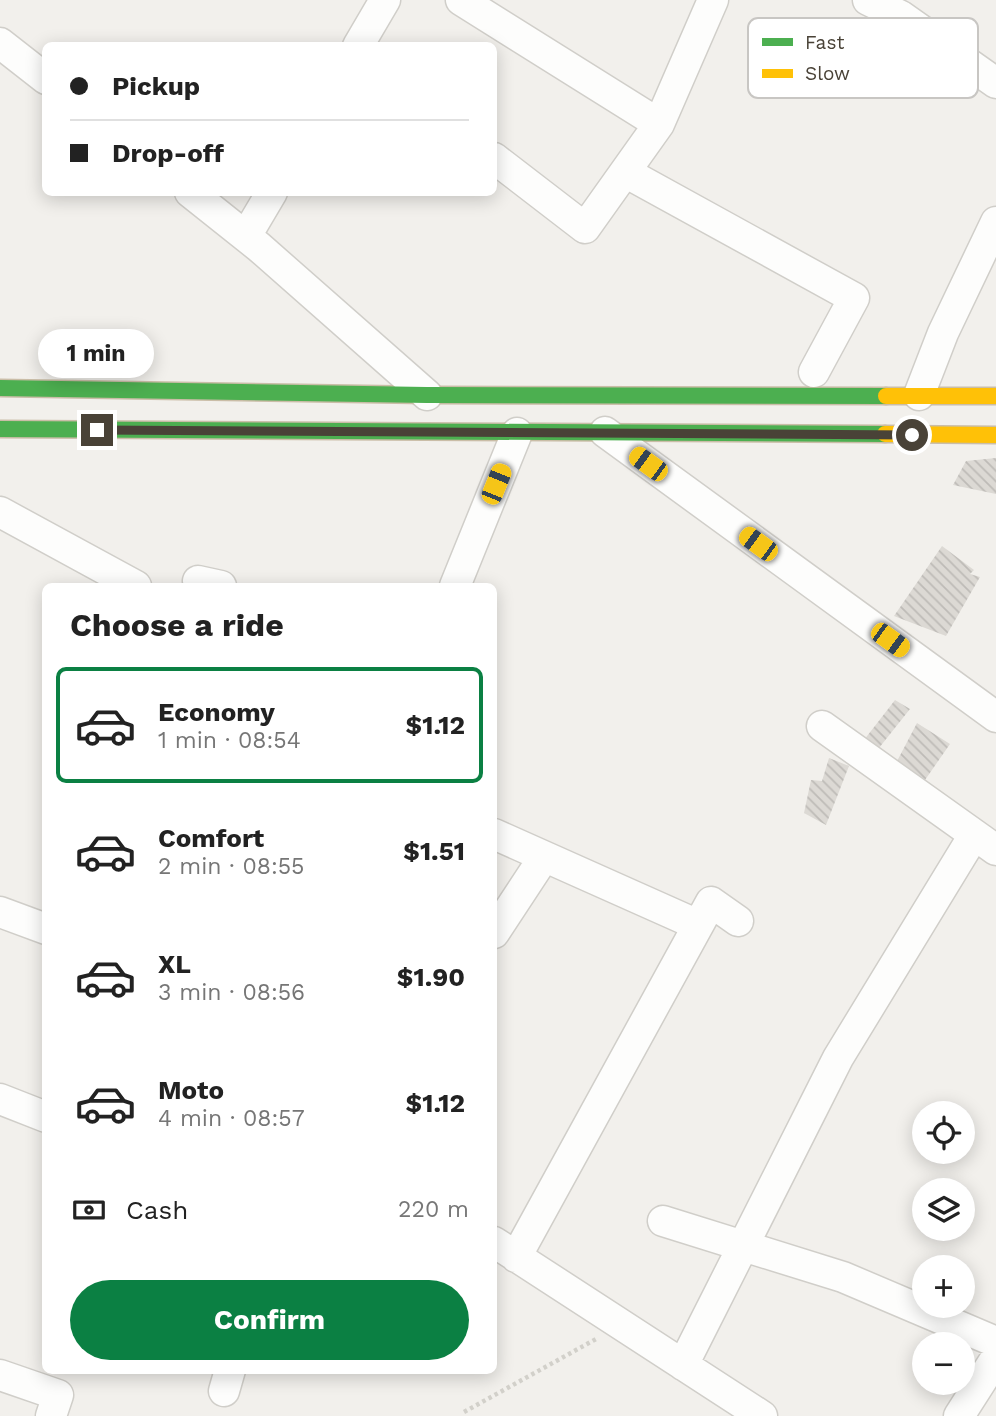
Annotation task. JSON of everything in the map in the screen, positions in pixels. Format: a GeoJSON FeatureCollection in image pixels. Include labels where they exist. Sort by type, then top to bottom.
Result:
{"type":"FeatureCollection","features":[{"type":"Feature","properties":{"kind":"highway"},"geometry":{"type":"LineString","coordinates":[[0,388],[427,395],[996,396]]}},
{"type":"Feature","properties":{"kind":"highway"},"geometry":{"type":"LineString","coordinates":[[0,429],[996,435]]}},
{"type":"Feature","properties":{"kind":"street"},"geometry":{"type":"LineString","coordinates":[[360,42],[385,0]]}},
{"type":"Feature","properties":{"kind":"street"},"geometry":{"type":"LineString","coordinates":[[461,0],[659,124]]}},
{"type":"Feature","properties":{"kind":"street"},"geometry":{"type":"LineString","coordinates":[[497,160],[585,228],[659,124],[713,0]]}},
{"type":"Feature","properties":{"kind":"street"},"geometry":{"type":"LineString","coordinates":[[868,0],[904,18]]}},
{"type":"Feature","properties":{"kind":"street"},"geometry":{"type":"LineString","coordinates":[[0,43],[42,76]]}},
{"type":"Feature","properties":{"kind":"street"},"geometry":{"type":"LineString","coordinates":[[978,70],[996,83]]}},
{"type":"Feature","properties":{"kind":"street"},"geometry":{"type":"LineString","coordinates":[[625,172],[854,298],[814,372]]}},
{"type":"Feature","properties":{"kind":"street"},"geometry":{"type":"LineString","coordinates":[[195,196],[246,236],[427,395]]}},
{"type":"Feature","properties":{"kind":"street"},"geometry":{"type":"LineString","coordinates":[[246,236],[270,196]]}},
{"type":"Feature","properties":{"kind":"street"},"geometry":{"type":"LineString","coordinates":[[919,395],[943,333],[996,222]]}},
{"type":"Feature","properties":{"kind":"street"},"geometry":{"type":"LineString","coordinates":[[605,432],[996,717]]}},
{"type":"Feature","properties":{"kind":"street"},"geometry":{"type":"LineString","coordinates":[[456,583],[517,433]]}},
{"type":"Feature","properties":{"kind":"street"},"geometry":{"type":"LineString","coordinates":[[0,512],[130,583]]}},
{"type":"Feature","properties":{"kind":"street"},"geometry":{"type":"LineString","coordinates":[[683,1365],[838,1058],[985,842],[822,726]]}},
{"type":"Feature","properties":{"kind":"street"},"geometry":{"type":"LineString","coordinates":[[497,835],[698,925]]}},
{"type":"Feature","properties":{"kind":"street"},"geometry":{"type":"LineString","coordinates":[[497,928],[544,857]]}},
{"type":"Feature","properties":{"kind":"street"},"geometry":{"type":"LineString","coordinates":[[738,920],[711,902],[505,1249],[762,1416]]}},
{"type":"Feature","properties":{"kind":"street"},"geometry":{"type":"LineString","coordinates":[[0,912],[42,928]]}},
{"type":"Feature","properties":{"kind":"street"},"geometry":{"type":"LineString","coordinates":[[0,1099],[42,1115]]}},
{"type":"Feature","properties":{"kind":"street"},"geometry":{"type":"LineString","coordinates":[[663,1221],[843,1277],[996,1342]]}},
{"type":"Feature","properties":{"kind":"street"},"geometry":{"type":"LineString","coordinates":[[959,1416],[996,1358]]}},
{"type":"Feature","properties":{"kind":"street"},"geometry":{"type":"LineString","coordinates":[[0,1375],[38,1374],[58,1395],[51,1416]]}},
{"type":"Feature","properties":{"kind":"path"},"geometry":{"type":"LineString","coordinates":[[464,1412],[622,1325]]}},
{"type":"Feature","properties":{"kind":"building"},"geometry":{"type":"Polygon","coordinates":[[[996,458],[996,494],[953,485],[966,461],[996,458]]]}},
{"type":"Feature","properties":{"kind":"building"},"geometry":{"type":"Polygon","coordinates":[[[942,546],[974,570],[970,574],[980,577],[946,636],[894,616],[942,546]]]}},
{"type":"Feature","properties":{"kind":"building"},"geometry":{"type":"Polygon","coordinates":[[[895,700],[910,709],[879,748],[864,740],[895,700]]]}},
{"type":"Feature","properties":{"kind":"building"},"geometry":{"type":"Polygon","coordinates":[[[917,723],[950,744],[925,780],[895,765],[917,723]]]}},
{"type":"Feature","properties":{"kind":"building"},"geometry":{"type":"Polygon","coordinates":[[[829,758],[849,766],[826,825],[804,813],[811,780],[822,781],[829,758]]]}},
{"type":"Feature","properties":{"kind":"traffic: fast"},"geometry":{"type":"LineString","coordinates":[[0,388],[427,395],[886,396]]}},
{"type":"Feature","properties":{"kind":"traffic: fast"},"geometry":{"type":"LineString","coordinates":[[0,429],[885,434]]}},
{"type":"Feature","properties":{"kind":"traffic: slow"},"geometry":{"type":"LineString","coordinates":[[886,396],[996,396]]}},
{"type":"Feature","properties":{"kind":"traffic: slow"},"geometry":{"type":"LineString","coordinates":[[885,434],[996,435]]}},
{"type":"Feature","properties":{"kind":"route"},"geometry":{"type":"LineString","coordinates":[[97,430],[912,435]]}}]}
